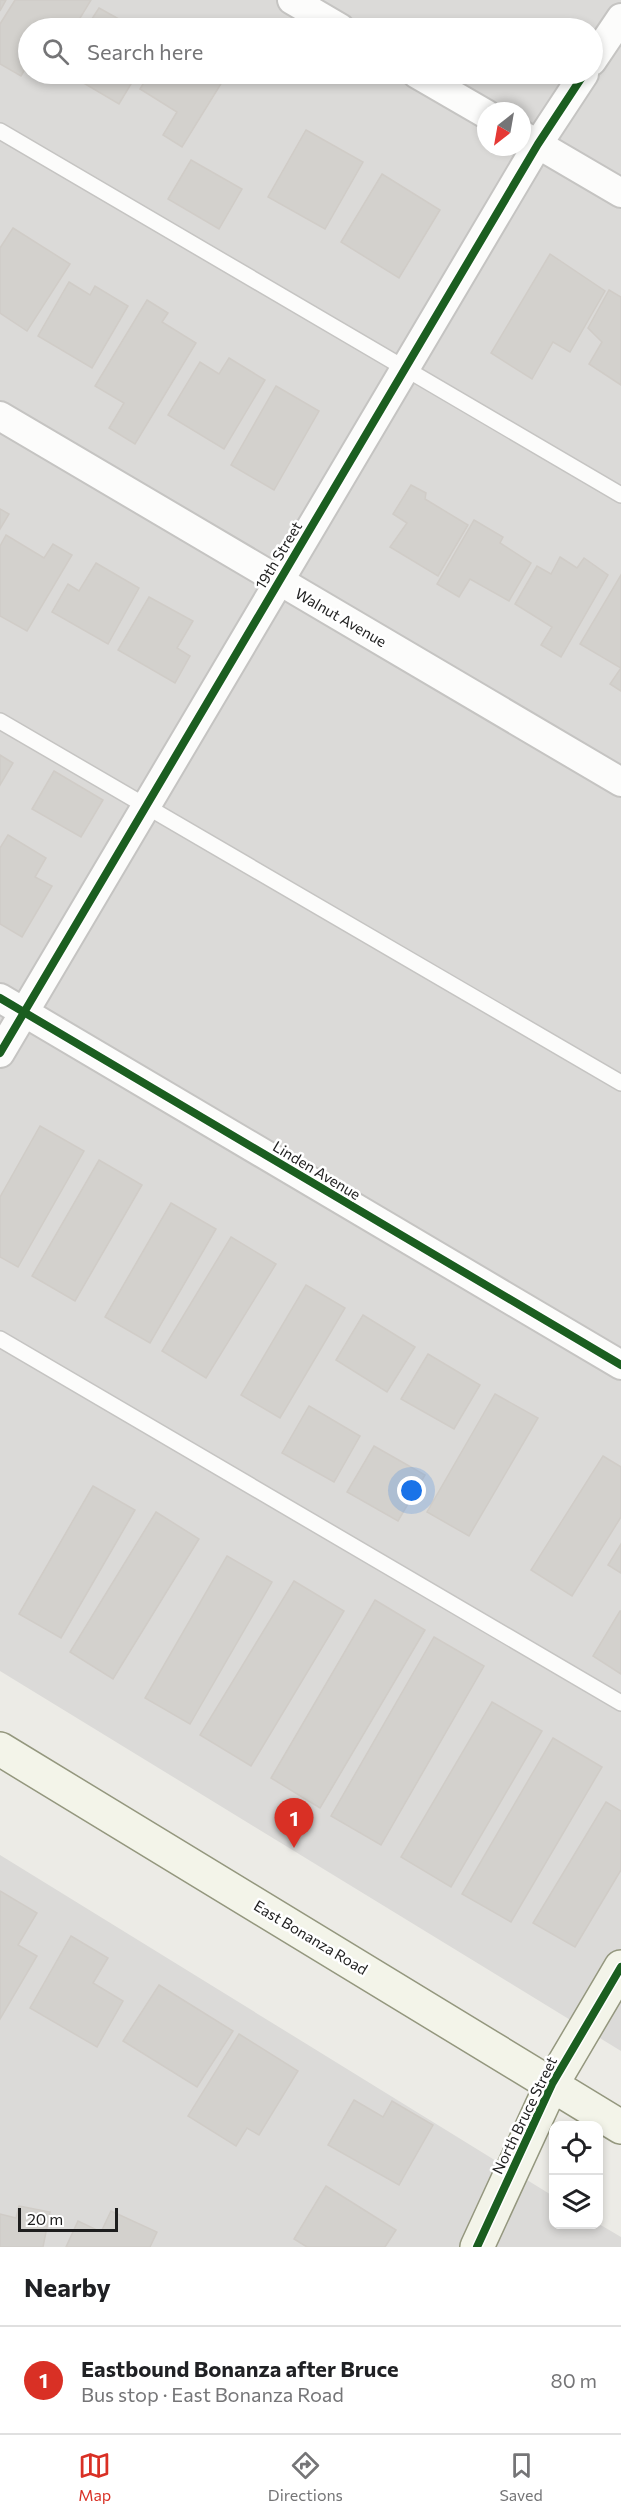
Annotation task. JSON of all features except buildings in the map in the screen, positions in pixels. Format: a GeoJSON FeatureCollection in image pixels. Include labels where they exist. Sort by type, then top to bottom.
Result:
{"type":"FeatureCollection","features":[{"type":"Feature","properties":{"kind":"main road","name":"East Bonanza Road"},"geometry":{"type":"LineString","coordinates":[[0,1749],[621,2127]]}},
{"type":"Feature","properties":{"kind":"main road","name":"North Bruce Street"},"geometry":{"type":"LineString","coordinates":[[477,2247],[552,2084],[621,1967]]}},
{"type":"Feature","properties":{"kind":"street"},"geometry":{"type":"LineString","coordinates":[[292,0],[323,18]]}},
{"type":"Feature","properties":{"kind":"street"},"geometry":{"type":"LineString","coordinates":[[603,45],[621,18]]}},
{"type":"Feature","properties":{"kind":"street"},"geometry":{"type":"LineString","coordinates":[[434,84],[477,109]]}},
{"type":"Feature","properties":{"kind":"street","name":"19th Street"},"geometry":{"type":"LineString","coordinates":[[531,139],[576,84]]}},
{"type":"Feature","properties":{"kind":"street"},"geometry":{"type":"LineString","coordinates":[[531,141],[621,193]]}},
{"type":"Feature","properties":{"kind":"street","name":"19th Street"},"geometry":{"type":"LineString","coordinates":[[0,1053],[405,369],[521,156]]}},
{"type":"Feature","properties":{"kind":"street","name":"Walnut Avenue"},"geometry":{"type":"LineString","coordinates":[[0,416],[621,782]]}},
{"type":"Feature","properties":{"kind":"street","name":"Linden Avenue"},"geometry":{"type":"LineString","coordinates":[[0,998],[621,1365]]}},
{"type":"Feature","properties":{"kind":"lane"},"geometry":{"type":"LineString","coordinates":[[0,131],[621,495]]}},
{"type":"Feature","properties":{"kind":"lane"},"geometry":{"type":"LineString","coordinates":[[0,721],[621,1083]]}},
{"type":"Feature","properties":{"kind":"lane"},"geometry":{"type":"LineString","coordinates":[[0,1339],[621,1703]]}},
{"type":"Feature","properties":{"kind":"shaded area"},"geometry":{"type":"Polygon","coordinates":[[[0,0],[621,0],[621,2051],[0,1671],[0,0]]]}},
{"type":"Feature","properties":{"kind":"shaded area"},"geometry":{"type":"Polygon","coordinates":[[[0,1855],[549,2194],[549,2229],[603,2229],[603,2226],[621,2237],[621,2247],[0,2247],[0,1855]]]}},
{"type":"Feature","properties":{"kind":"cycle path"},"geometry":{"type":"LineString","coordinates":[[0,1053],[538,144],[577,84]]}},
{"type":"Feature","properties":{"kind":"cycle path"},"geometry":{"type":"LineString","coordinates":[[0,998],[621,1365]]}},
{"type":"Feature","properties":{"kind":"cycle path"},"geometry":{"type":"LineString","coordinates":[[477,2247],[552,2084],[621,1967]]}},
{"type":"Feature","properties":{"kind":"place","name":"Eastbound Bonanza after Bruce"},"geometry":{"type":"Point","coordinates":[294,1848]}}]}
